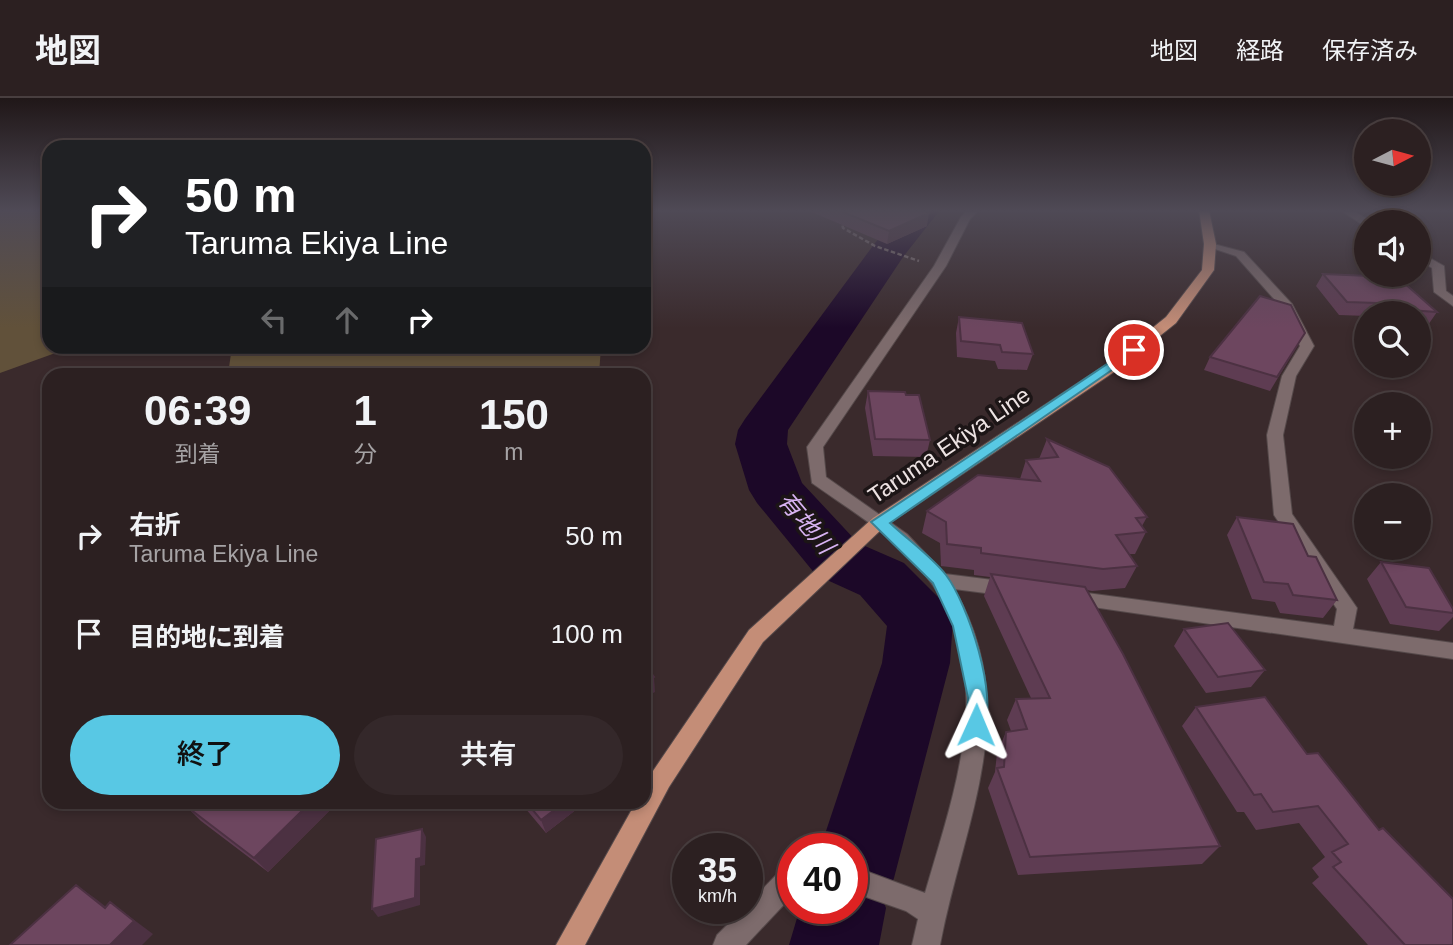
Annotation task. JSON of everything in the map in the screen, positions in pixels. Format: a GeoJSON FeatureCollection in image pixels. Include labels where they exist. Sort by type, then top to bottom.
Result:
{"type":"FeatureCollection","features":[{"type":"Feature","properties":{"kind":"main road","name":"Taruma Ekiya Line"},"geometry":{"type":"LineString","coordinates":[[651,797],[756,636],[873,528],[1115,365],[1171,320],[1208,270],[1210,250]]}},
{"type":"Feature","properties":{"kind":"main road","name":"Taruma Ekiya Line"},"geometry":{"type":"LineString","coordinates":[[570,945],[645,809]]}},
{"type":"Feature","properties":{"kind":"street"},"geometry":{"type":"LineString","coordinates":[[926,945],[922,906],[971,778],[978,698],[962,626],[940,580],[873,528],[818,479],[815,447],[949,250]]}},
{"type":"Feature","properties":{"kind":"street"},"geometry":{"type":"LineString","coordinates":[[1227,250],[1240,254],[1288,307],[1307,346],[1289,376],[1275,435],[1283,515],[1347,608],[1342,635]]}},
{"type":"Feature","properties":{"kind":"street"},"geometry":{"type":"LineString","coordinates":[[1431,262],[1438,266],[1440,292],[1453,302]]}},
{"type":"Feature","properties":{"kind":"street"},"geometry":{"type":"LineString","coordinates":[[940,580],[1453,651]]}},
{"type":"Feature","properties":{"kind":"street"},"geometry":{"type":"LineString","coordinates":[[868,885],[922,906]]}},
{"type":"Feature","properties":{"kind":"street"},"geometry":{"type":"LineString","coordinates":[[727,945],[777,893]]}},
{"type":"Feature","properties":{"kind":"path"},"geometry":{"type":"LineString","coordinates":[[886,250],[904,258],[940,266]]}},
{"type":"Feature","properties":{"kind":"shaded area"},"geometry":{"type":"Polygon","coordinates":[[[0,250],[42,250],[42,354],[53,354],[0,373],[0,250]]]}},
{"type":"Feature","properties":{"kind":"shaded area"},"geometry":{"type":"Polygon","coordinates":[[[231,354],[600,354],[599,368],[229,368],[231,354]]]}},
{"type":"Feature","properties":{"kind":"building"},"geometry":{"type":"Polygon","coordinates":[[[1323,274],[1354,275],[1354,287],[1409,287],[1425,301],[1354,301],[1347,302],[1323,274]]]}},
{"type":"Feature","properties":{"kind":"building"},"geometry":{"type":"Polygon","coordinates":[[[1260,296],[1291,305],[1305,333],[1277,377],[1210,357],[1260,296]]]}},
{"type":"Feature","properties":{"kind":"building"},"geometry":{"type":"Polygon","coordinates":[[[959,317],[1022,323],[1033,354],[1002,352],[1000,345],[961,341],[959,317]]]}},
{"type":"Feature","properties":{"kind":"building"},"geometry":{"type":"Polygon","coordinates":[[[868,391],[919,395],[930,440],[875,439],[868,391]]]}},
{"type":"Feature","properties":{"kind":"building"},"geometry":{"type":"Polygon","coordinates":[[[1047,439],[1109,467],[1147,517],[1136,518],[1146,532],[1116,535],[1137,566],[1103,569],[981,553],[981,548],[947,544],[946,522],[927,511],[978,475],[1040,481],[1026,460],[1058,457],[1047,439]]]}},
{"type":"Feature","properties":{"kind":"building"},"geometry":{"type":"Polygon","coordinates":[[[1237,517],[1293,524],[1308,556],[1316,557],[1337,600],[1293,595],[1288,584],[1264,582],[1237,517]]]}},
{"type":"Feature","properties":{"kind":"building"},"geometry":{"type":"Polygon","coordinates":[[[1381,562],[1429,568],[1453,613],[1406,607],[1381,562]]]}},
{"type":"Feature","properties":{"kind":"building"},"geometry":{"type":"Polygon","coordinates":[[[991,574],[1085,587],[1123,654],[1220,846],[1030,857],[997,768],[1004,767],[1006,732],[1027,729],[1016,699],[1050,698],[991,574]]]}},
{"type":"Feature","properties":{"kind":"building"},"geometry":{"type":"Polygon","coordinates":[[[1228,623],[1265,670],[1218,677],[1184,629],[1228,623]]]}},
{"type":"Feature","properties":{"kind":"building"},"geometry":{"type":"Polygon","coordinates":[[[1265,697],[1307,754],[1318,753],[1379,830],[1383,828],[1453,899],[1453,945],[1405,945],[1333,867],[1341,862],[1332,852],[1348,844],[1318,806],[1273,812],[1261,794],[1254,795],[1196,707],[1265,697]]]}},
{"type":"Feature","properties":{"kind":"building"},"geometry":{"type":"Polygon","coordinates":[[[190,809],[304,809],[254,858],[190,809]]]}},
{"type":"Feature","properties":{"kind":"building"},"geometry":{"type":"Polygon","coordinates":[[[532,809],[556,809],[541,820],[532,809]]]}},
{"type":"Feature","properties":{"kind":"building"},"geometry":{"type":"Polygon","coordinates":[[[422,829],[421,858],[416,859],[415,898],[372,909],[376,839],[422,829]]]}},
{"type":"Feature","properties":{"kind":"building"},"geometry":{"type":"Polygon","coordinates":[[[76,885],[105,908],[110,902],[134,921],[110,945],[10,945],[76,885]]]}},
{"type":"Feature","properties":{"kind":"waterway","name":"有地川"},"geometry":{"type":"LineString","coordinates":[[865,833],[916,663],[920,620],[882,579],[837,559],[777,490],[761,444],[763,430],[889,250]]}},
{"type":"Feature","properties":{"kind":"waterway","name":"有地川"},"geometry":{"type":"LineString","coordinates":[[834,945],[839,924]]}},
{"type":"Feature","properties":{"kind":"route"},"geometry":{"type":"LineString","coordinates":[[976,725],[978,698],[962,626],[940,580],[879,522],[1134,350]]}}]}
